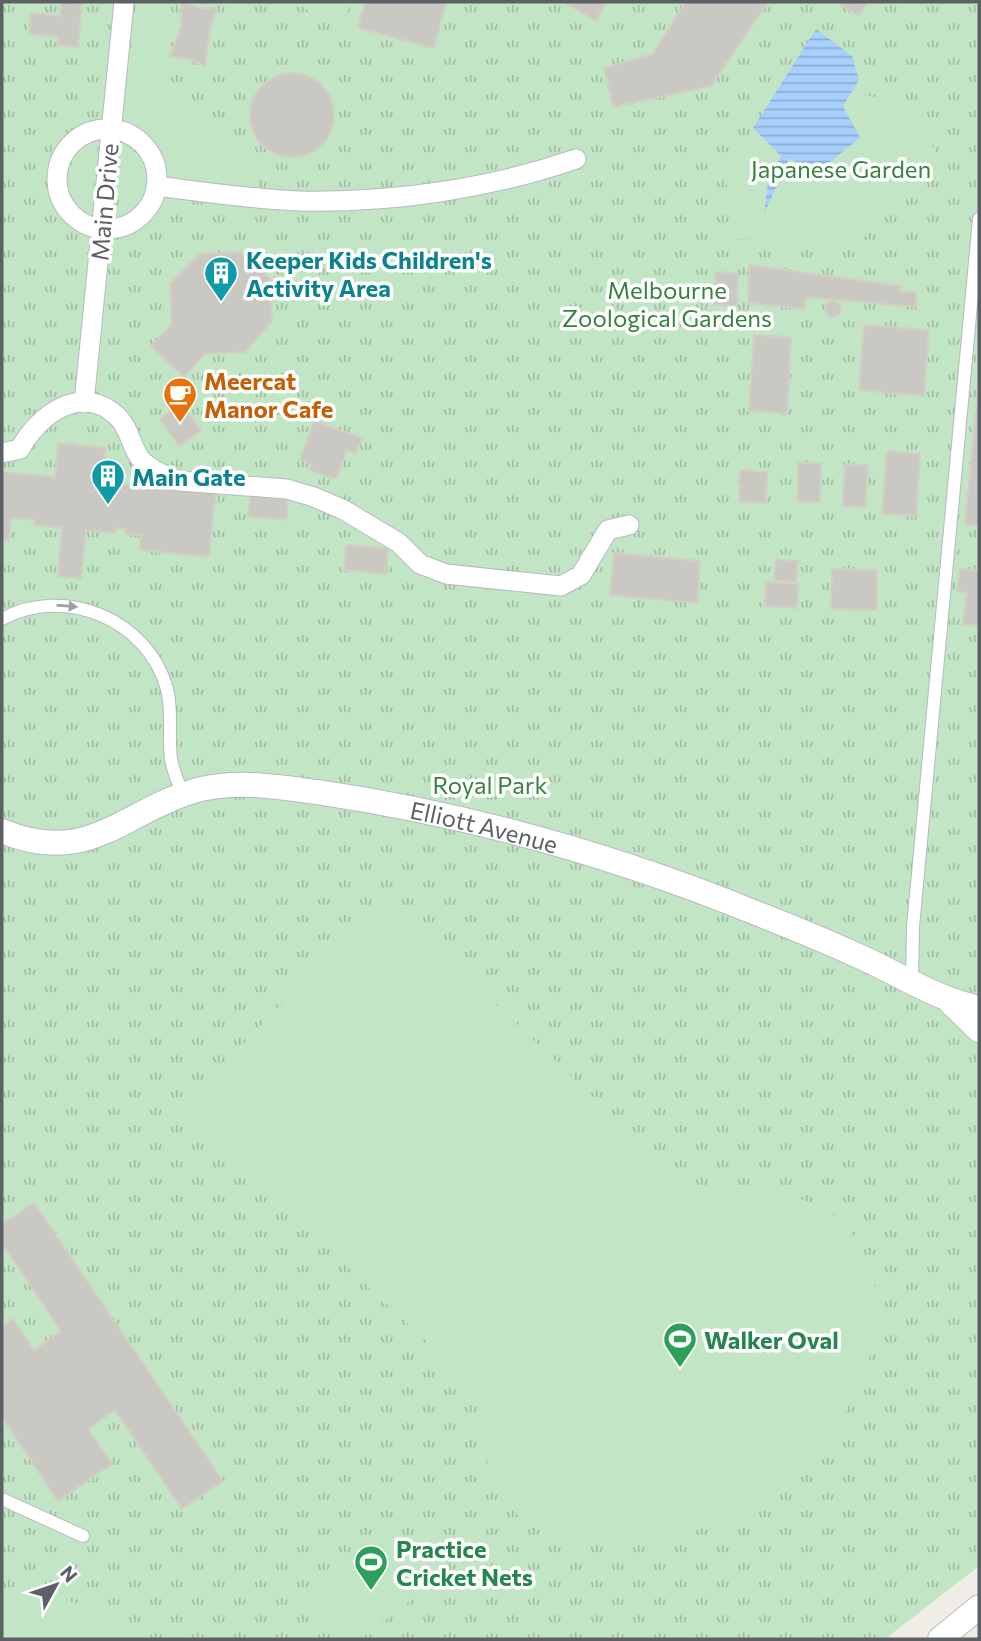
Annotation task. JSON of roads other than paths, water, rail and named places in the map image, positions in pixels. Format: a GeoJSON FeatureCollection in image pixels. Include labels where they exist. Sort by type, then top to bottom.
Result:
{"type":"FeatureCollection","features":[{"type":"Feature","properties":{"kind":"street","name":"Main Drive"},"geometry":{"type":"LineString","coordinates":[[85,403],[124,2]]}},
{"type":"Feature","properties":{"kind":"street"},"geometry":{"type":"LineString","coordinates":[[110,128],[132,135],[148,150],[156,171],[156,186],[150,204],[138,218],[122,226],[103,229],[76,218],[66,207],[57,186],[57,170],[66,149],[76,139],[89,131],[110,128]]}},
{"type":"Feature","properties":{"kind":"street"},"geometry":{"type":"LineString","coordinates":[[156,186],[297,201],[376,198],[532,174],[576,159]]}},
{"type":"Feature","properties":{"kind":"street"},"geometry":{"type":"LineString","coordinates":[[2,453],[20,449],[36,424],[55,409],[85,403],[100,406],[117,415],[127,429],[139,458],[166,476],[179,481],[287,489],[314,497],[344,509],[399,543],[420,564],[440,573],[561,586],[581,575],[608,530],[629,525]]}},
{"type":"Feature","properties":{"kind":"street","name":"Elliott Avenue"},"geometry":{"type":"LineString","coordinates":[[2,831],[41,842],[86,840],[183,795],[223,785],[272,786],[337,795],[521,835],[653,875],[754,912],[949,1001],[979,1008]]}},
{"type":"Feature","properties":{"kind":"street","name":"Elliott Avenue"},"geometry":{"type":"LineString","coordinates":[[949,1001],[979,1030]]}},
{"type":"Feature","properties":{"kind":"street"},"geometry":{"type":"LineString","coordinates":[[940,1639],[979,1607]]}},
{"type":"Feature","properties":{"kind":"lane"},"geometry":{"type":"LineString","coordinates":[[912,982],[913,927],[979,219]]}},
{"type":"Feature","properties":{"kind":"lane"},"geometry":{"type":"LineString","coordinates":[[2,619],[31,607],[67,605],[104,615],[136,638],[152,658],[167,688],[171,760],[183,795]]}},
{"type":"Feature","properties":{"kind":"lane"},"geometry":{"type":"LineString","coordinates":[[2,1499],[83,1536]]}},
{"type":"Feature","properties":{"kind":"water"},"geometry":{"type":"Polygon","coordinates":[[[816,29],[852,56],[859,80],[843,106],[860,138],[820,170],[789,159],[764,214],[768,183],[781,156],[753,128],[816,29]]]}},
{"type":"Feature","properties":{"kind":"place","name":"Keeper Kids Children's Activity Area"},"geometry":{"type":"Point","coordinates":[221,303]}},
{"type":"Feature","properties":{"kind":"place","name":"Meercat Manor Cafe"},"geometry":{"type":"Point","coordinates":[180,424]}},
{"type":"Feature","properties":{"kind":"place","name":"Main Gate"},"geometry":{"type":"Point","coordinates":[108,506]}},
{"type":"Feature","properties":{"kind":"place","name":"Walker Oval"},"geometry":{"type":"Point","coordinates":[680,1369]}},
{"type":"Feature","properties":{"kind":"place","name":"Practice Cricket Nets"},"geometry":{"type":"Point","coordinates":[371,1592]}},
{"type":"Feature","properties":{"kind":"park label","name":"Japanese Garden"},"geometry":{"type":"Point","coordinates":[841,168]}},
{"type":"Feature","properties":{"kind":"park label","name":"Melbourne Zoological Gardens"},"geometry":{"type":"Point","coordinates":[667,303]}},
{"type":"Feature","properties":{"kind":"park label","name":"Royal Park"},"geometry":{"type":"Point","coordinates":[490,784]}}]}
